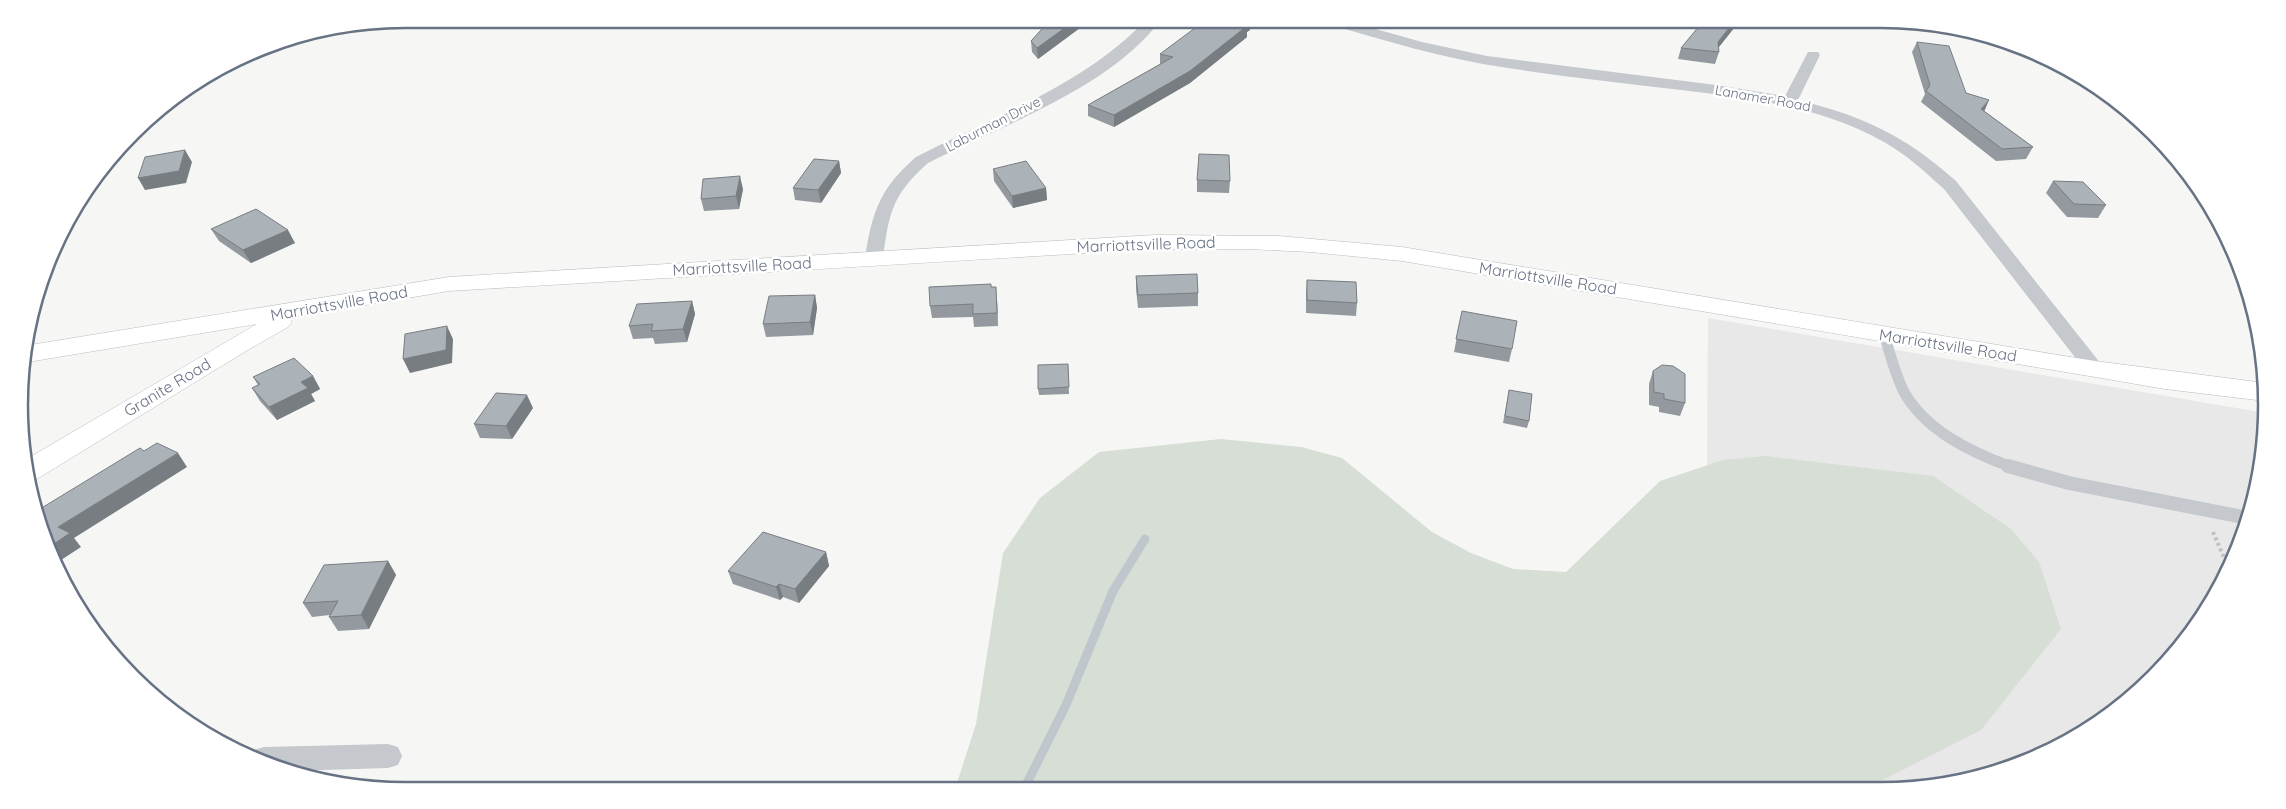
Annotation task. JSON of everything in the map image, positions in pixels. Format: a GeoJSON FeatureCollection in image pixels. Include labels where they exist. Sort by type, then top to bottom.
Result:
{"type":"FeatureCollection","features":[{"type":"Feature","properties":{"kind":"main road","name":"Marriottsville Road"},"geometry":{"type":"LineString","coordinates":[[31,353],[449,284],[1189,241],[1303,243],[1402,254],[2095,369],[2258,391]]}},
{"type":"Feature","properties":{"kind":"main road","name":"Granite Road"},"geometry":{"type":"LineString","coordinates":[[33,468],[261,330],[310,308]]}},
{"type":"Feature","properties":{"kind":"street","name":"Laburman Drive"},"geometry":{"type":"LineString","coordinates":[[874,258],[881,212],[889,193],[903,175],[922,160],[1084,77],[1128,46],[1145,28]]}},
{"type":"Feature","properties":{"kind":"street","name":"Lanamer Road"},"geometry":{"type":"LineString","coordinates":[[1360,28],[1414,45],[1500,63],[1746,93],[1790,101],[1822,109],[1877,131],[1930,164],[1950,185],[2095,369]]}},
{"type":"Feature","properties":{"kind":"street"},"geometry":{"type":"LineString","coordinates":[[1790,101],[1813,55]]}},
{"type":"Feature","properties":{"kind":"street"},"geometry":{"type":"LineString","coordinates":[[276,759],[388,756]]}},
{"type":"Feature","properties":{"kind":"lane"},"geometry":{"type":"LineString","coordinates":[[1884,334],[1897,375],[1909,400],[1930,422],[1971,450],[2029,473],[2062,482],[2241,517]]}},
{"type":"Feature","properties":{"kind":"path"},"geometry":{"type":"LineString","coordinates":[[2210,525],[2225,560]]}},
{"type":"Feature","properties":{"kind":"shaded area"},"geometry":{"type":"Polygon","coordinates":[[[1708,318],[2258,412],[2255,454],[2246,502],[2230,549],[2220,571],[2195,614],[2165,653],[2130,688],[2091,718],[2048,743],[2026,753],[1979,769],[1931,778],[1881,782],[1705,782],[1708,318]]]}},
{"type":"Feature","properties":{"kind":"shaded area"},"geometry":{"type":"Polygon","coordinates":[[[1221,439],[1301,447],[1342,458],[1432,532],[1471,553],[1513,569],[1566,572],[1660,481],[1723,460],[1766,456],[1933,476],[2011,529],[2039,562],[2061,629],[1981,730],[1879,782],[957,782],[976,724],[1003,553],[1040,498],[1099,452],[1221,439]]]}},
{"type":"Feature","properties":{"kind":"building"},"geometry":{"type":"Polygon","coordinates":[[[1043,28],[1065,28],[1037,48],[1031,41],[1043,28]]]}},
{"type":"Feature","properties":{"kind":"building"},"geometry":{"type":"Polygon","coordinates":[[[1195,28],[1244,28],[1190,71],[1114,115],[1088,105],[1173,57],[1160,54],[1195,28]]]}},
{"type":"Feature","properties":{"kind":"building"},"geometry":{"type":"Polygon","coordinates":[[[1698,28],[1729,28],[1718,42],[1719,52],[1681,48],[1698,28]]]}},
{"type":"Feature","properties":{"kind":"building"},"geometry":{"type":"Polygon","coordinates":[[[1917,42],[1949,46],[1966,93],[1989,100],[1981,109],[2033,147],[2002,149],[1926,91],[1930,85],[1917,42]]]}},
{"type":"Feature","properties":{"kind":"building"},"geometry":{"type":"Polygon","coordinates":[[[185,150],[179,171],[138,178],[145,157],[185,150]]]}},
{"type":"Feature","properties":{"kind":"building"},"geometry":{"type":"Polygon","coordinates":[[[1199,154],[1229,155],[1230,181],[1197,180],[1199,154]]]}},
{"type":"Feature","properties":{"kind":"building"},"geometry":{"type":"Polygon","coordinates":[[[814,159],[839,161],[818,190],[793,188],[814,159]]]}},
{"type":"Feature","properties":{"kind":"building"},"geometry":{"type":"Polygon","coordinates":[[[1026,161],[1046,188],[1012,196],[993,169],[1026,161]]]}},
{"type":"Feature","properties":{"kind":"building"},"geometry":{"type":"Polygon","coordinates":[[[740,176],[736,196],[701,199],[703,179],[740,176]]]}},
{"type":"Feature","properties":{"kind":"building"},"geometry":{"type":"Polygon","coordinates":[[[2053,181],[2083,182],[2106,205],[2074,204],[2053,181]]]}},
{"type":"Feature","properties":{"kind":"building"},"geometry":{"type":"Polygon","coordinates":[[[256,209],[288,230],[243,250],[211,229],[256,209]]]}},
{"type":"Feature","properties":{"kind":"building"},"geometry":{"type":"Polygon","coordinates":[[[1197,274],[1198,293],[1138,295],[1136,276],[1197,274]]]}},
{"type":"Feature","properties":{"kind":"building"},"geometry":{"type":"Polygon","coordinates":[[[1307,280],[1356,282],[1357,303],[1307,300],[1307,280]]]}},
{"type":"Feature","properties":{"kind":"building"},"geometry":{"type":"Polygon","coordinates":[[[991,284],[991,287],[996,287],[997,313],[973,314],[973,304],[930,306],[929,287],[991,284]]]}},
{"type":"Feature","properties":{"kind":"building"},"geometry":{"type":"Polygon","coordinates":[[[815,295],[810,322],[763,324],[769,296],[815,295]]]}},
{"type":"Feature","properties":{"kind":"building"},"geometry":{"type":"Polygon","coordinates":[[[692,301],[683,329],[651,331],[653,324],[629,326],[637,304],[692,301]]]}},
{"type":"Feature","properties":{"kind":"building"},"geometry":{"type":"Polygon","coordinates":[[[1462,311],[1517,321],[1512,349],[1456,339],[1462,311]]]}},
{"type":"Feature","properties":{"kind":"building"},"geometry":{"type":"Polygon","coordinates":[[[447,326],[446,350],[403,359],[405,334],[447,326]]]}},
{"type":"Feature","properties":{"kind":"building"},"geometry":{"type":"Polygon","coordinates":[[[294,358],[313,376],[301,382],[308,388],[269,407],[252,388],[260,384],[253,377],[294,358]]]}},
{"type":"Feature","properties":{"kind":"building"},"geometry":{"type":"Polygon","coordinates":[[[1068,364],[1069,387],[1038,389],[1038,365],[1068,364]]]}},
{"type":"Feature","properties":{"kind":"building"},"geometry":{"type":"Polygon","coordinates":[[[1662,365],[1673,366],[1685,374],[1685,403],[1664,399],[1664,394],[1654,392],[1653,371],[1662,365]]]}},
{"type":"Feature","properties":{"kind":"building"},"geometry":{"type":"Polygon","coordinates":[[[1509,390],[1532,394],[1529,421],[1505,416],[1509,390]]]}},
{"type":"Feature","properties":{"kind":"building"},"geometry":{"type":"Polygon","coordinates":[[[496,393],[527,395],[506,426],[474,424],[496,393]]]}},
{"type":"Feature","properties":{"kind":"building"},"geometry":{"type":"Polygon","coordinates":[[[157,443],[178,453],[58,527],[70,533],[54,544],[42,508],[140,448],[144,451],[157,443]]]}},
{"type":"Feature","properties":{"kind":"building"},"geometry":{"type":"Polygon","coordinates":[[[763,532],[826,552],[795,589],[779,584],[776,587],[728,571],[763,532]]]}},
{"type":"Feature","properties":{"kind":"building"},"geometry":{"type":"Polygon","coordinates":[[[388,561],[361,615],[329,617],[338,601],[303,603],[324,565],[388,561]]]}},
{"type":"Feature","properties":{"kind":"waterway"},"geometry":{"type":"LineString","coordinates":[[1028,782],[1066,705],[1113,591],[1145,539]]}}]}
